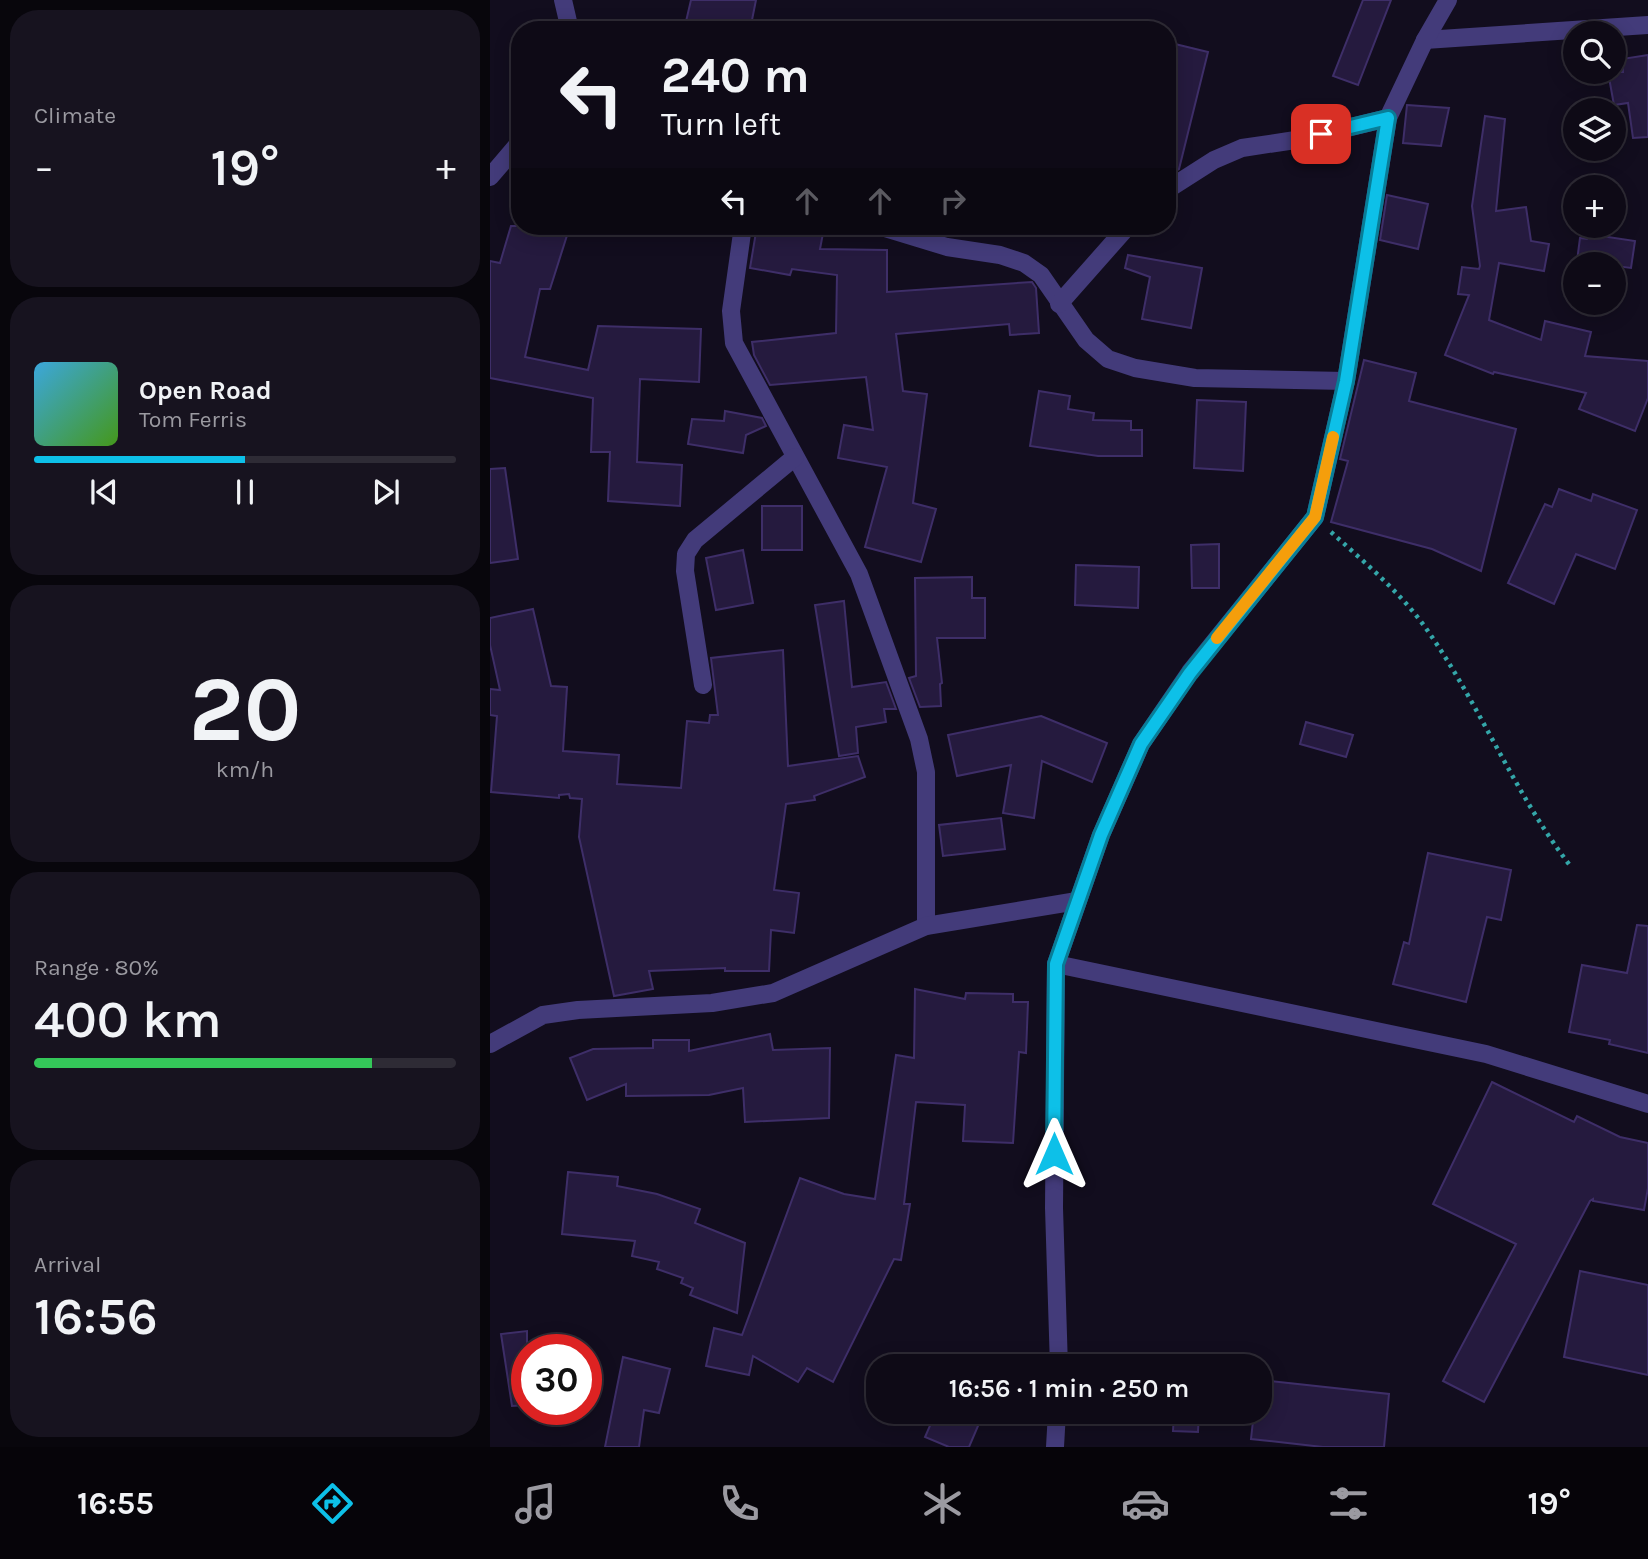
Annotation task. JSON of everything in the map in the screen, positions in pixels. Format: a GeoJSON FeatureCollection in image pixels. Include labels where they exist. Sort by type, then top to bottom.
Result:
{"type":"FeatureCollection","features":[{"type":"Feature","properties":{"kind":"street"},"geometry":{"type":"LineString","coordinates":[[562,0],[568,21]]}},
{"type":"Feature","properties":{"kind":"street"},"geometry":{"type":"LineString","coordinates":[[1059,1354],[1054,1208],[1056,964],[1101,835],[1141,744],[1190,673],[1315,517],[1346,381],[1388,118],[1447,0]]}},
{"type":"Feature","properties":{"kind":"street"},"geometry":{"type":"LineString","coordinates":[[1425,40],[1648,25]]}},
{"type":"Feature","properties":{"kind":"street"},"geometry":{"type":"LineString","coordinates":[[1176,184],[1214,160],[1242,148],[1388,118]]}},
{"type":"Feature","properties":{"kind":"street"},"geometry":{"type":"LineString","coordinates":[[490,177],[511,152]]}},
{"type":"Feature","properties":{"kind":"street"},"geometry":{"type":"LineString","coordinates":[[742,235],[731,311],[734,343],[859,574],[919,739],[926,772],[926,926]]}},
{"type":"Feature","properties":{"kind":"street"},"geometry":{"type":"LineString","coordinates":[[908,235],[947,247],[1000,255],[1024,263],[1041,275],[1086,340],[1108,359],[1135,368],[1195,377],[1346,381]]}},
{"type":"Feature","properties":{"kind":"street"},"geometry":{"type":"LineString","coordinates":[[1059,304],[1120,235]]}},
{"type":"Feature","properties":{"kind":"street"},"geometry":{"type":"LineString","coordinates":[[703,685],[685,571],[686,554],[695,540],[795,457]]}},
{"type":"Feature","properties":{"kind":"street"},"geometry":{"type":"LineString","coordinates":[[490,1044],[543,1015],[578,1010],[712,1003],[773,993],[926,926],[1077,901]]}},
{"type":"Feature","properties":{"kind":"street"},"geometry":{"type":"LineString","coordinates":[[1056,964],[1486,1054],[1648,1104]]}},
{"type":"Feature","properties":{"kind":"street"},"geometry":{"type":"LineString","coordinates":[[1055,1447],[1056,1424]]}},
{"type":"Feature","properties":{"kind":"path"},"geometry":{"type":"LineString","coordinates":[[1315,517],[1382,578],[1424,626],[1477,710],[1547,836],[1572,868]]}},
{"type":"Feature","properties":{"kind":"building"},"geometry":{"type":"Polygon","coordinates":[[[691,0],[756,0],[752,21],[686,21],[691,0]]]}},
{"type":"Feature","properties":{"kind":"building"},"geometry":{"type":"Polygon","coordinates":[[[1363,0],[1391,0],[1358,85],[1333,76],[1363,0]]]}},
{"type":"Feature","properties":{"kind":"building"},"geometry":{"type":"Polygon","coordinates":[[[1176,44],[1208,52],[1179,169],[1176,171],[1176,44]]]}},
{"type":"Feature","properties":{"kind":"building"},"geometry":{"type":"Polygon","coordinates":[[[1648,55],[1648,137],[1633,138],[1626,98],[1613,98],[1610,84],[1626,84],[1626,58],[1648,55]]]}},
{"type":"Feature","properties":{"kind":"building"},"geometry":{"type":"Polygon","coordinates":[[[1407,105],[1449,108],[1441,146],[1403,143],[1407,105]]]}},
{"type":"Feature","properties":{"kind":"building"},"geometry":{"type":"Polygon","coordinates":[[[1485,116],[1505,119],[1496,211],[1526,207],[1531,241],[1549,244],[1544,271],[1499,263],[1489,320],[1541,340],[1545,321],[1591,332],[1585,356],[1648,361],[1648,398],[1635,431],[1579,409],[1586,393],[1494,372],[1493,374],[1445,355],[1469,295],[1458,294],[1462,267],[1479,269],[1480,266],[1472,206],[1485,116]]]}},
{"type":"Feature","properties":{"kind":"building"},"geometry":{"type":"Polygon","coordinates":[[[1387,195],[1428,204],[1418,249],[1380,240],[1387,195]]]}},
{"type":"Feature","properties":{"kind":"building"},"geometry":{"type":"Polygon","coordinates":[[[511,226],[511,235],[567,235],[550,289],[540,289],[525,357],[588,370],[598,326],[701,329],[699,382],[640,379],[637,462],[682,465],[680,506],[608,501],[610,452],[591,452],[593,398],[490,378],[490,261],[500,263],[511,226]]]}},
{"type":"Feature","properties":{"kind":"building"},"geometry":{"type":"Polygon","coordinates":[[[756,235],[823,235],[820,249],[887,250],[887,292],[1032,282],[1036,288],[1039,333],[1010,335],[1009,324],[896,334],[903,391],[927,394],[913,503],[936,509],[921,562],[865,547],[887,467],[838,458],[844,425],[873,430],[866,377],[770,385],[754,355],[752,342],[836,333],[837,275],[792,269],[790,275],[750,268],[756,235]]]}},
{"type":"Feature","properties":{"kind":"building"},"geometry":{"type":"Polygon","coordinates":[[[1580,238],[1615,238],[1635,241],[1631,268],[1626,267],[1626,252],[1578,252],[1580,238]]]}},
{"type":"Feature","properties":{"kind":"building"},"geometry":{"type":"Polygon","coordinates":[[[1128,255],[1202,268],[1191,328],[1142,319],[1150,277],[1125,268],[1128,255]]]}},
{"type":"Feature","properties":{"kind":"building"},"geometry":{"type":"Polygon","coordinates":[[[1364,360],[1416,373],[1409,401],[1516,429],[1481,571],[1432,549],[1331,522],[1348,461],[1340,459],[1364,360]]]}},
{"type":"Feature","properties":{"kind":"building"},"geometry":{"type":"Polygon","coordinates":[[[1039,391],[1070,396],[1068,409],[1094,413],[1093,420],[1131,421],[1131,430],[1142,430],[1142,456],[1098,456],[1030,446],[1039,391]]]}},
{"type":"Feature","properties":{"kind":"building"},"geometry":{"type":"Polygon","coordinates":[[[1197,400],[1246,402],[1243,471],[1194,468],[1197,400]]]}},
{"type":"Feature","properties":{"kind":"building"},"geometry":{"type":"Polygon","coordinates":[[[725,411],[762,418],[766,426],[746,435],[743,453],[688,444],[692,419],[724,421],[725,411]]]}},
{"type":"Feature","properties":{"kind":"building"},"geometry":{"type":"Polygon","coordinates":[[[505,468],[518,559],[490,563],[490,469],[505,468]]]}},
{"type":"Feature","properties":{"kind":"building"},"geometry":{"type":"Polygon","coordinates":[[[1559,489],[1591,501],[1593,494],[1637,510],[1615,569],[1576,554],[1554,604],[1508,583],[1545,504],[1552,507],[1559,489]]]}},
{"type":"Feature","properties":{"kind":"building"},"geometry":{"type":"Polygon","coordinates":[[[762,506],[802,506],[802,550],[762,550],[762,506]]]}},
{"type":"Feature","properties":{"kind":"building"},"geometry":{"type":"Polygon","coordinates":[[[1219,544],[1219,588],[1192,588],[1191,545],[1219,544]]]}},
{"type":"Feature","properties":{"kind":"building"},"geometry":{"type":"Polygon","coordinates":[[[743,550],[753,603],[716,610],[706,558],[743,550]]]}},
{"type":"Feature","properties":{"kind":"building"},"geometry":{"type":"Polygon","coordinates":[[[1076,565],[1139,567],[1138,608],[1075,605],[1076,565]]]}},
{"type":"Feature","properties":{"kind":"building"},"geometry":{"type":"Polygon","coordinates":[[[972,577],[972,598],[985,598],[985,638],[937,638],[942,683],[941,706],[920,707],[909,678],[916,676],[915,578],[972,577]]]}},
{"type":"Feature","properties":{"kind":"building"},"geometry":{"type":"Polygon","coordinates":[[[844,601],[852,687],[886,682],[896,709],[884,709],[886,722],[856,727],[858,753],[839,756],[815,605],[844,601]]]}},
{"type":"Feature","properties":{"kind":"building"},"geometry":{"type":"Polygon","coordinates":[[[533,609],[551,686],[567,687],[563,751],[619,755],[617,784],[681,788],[687,721],[709,723],[710,715],[718,715],[711,658],[783,650],[788,766],[858,756],[865,777],[814,796],[815,800],[786,804],[774,890],[799,893],[794,933],[771,930],[769,971],[725,971],[725,968],[649,971],[653,989],[614,996],[579,837],[582,799],[570,798],[569,794],[559,795],[559,798],[491,792],[497,716],[490,715],[490,689],[500,690],[490,645],[490,618],[533,609]]]}},
{"type":"Feature","properties":{"kind":"building"},"geometry":{"type":"Polygon","coordinates":[[[1041,716],[1107,743],[1092,782],[1042,761],[1034,818],[1003,813],[1011,765],[957,776],[948,735],[1041,716]]]}},
{"type":"Feature","properties":{"kind":"building"},"geometry":{"type":"Polygon","coordinates":[[[1306,722],[1353,735],[1346,757],[1300,744],[1306,722]]]}},
{"type":"Feature","properties":{"kind":"building"},"geometry":{"type":"Polygon","coordinates":[[[1001,818],[1005,849],[943,856],[939,825],[1001,818]]]}},
{"type":"Feature","properties":{"kind":"building"},"geometry":{"type":"Polygon","coordinates":[[[1428,853],[1511,870],[1501,920],[1487,917],[1466,1002],[1393,984],[1404,942],[1409,944],[1428,853]]]}},
{"type":"Feature","properties":{"kind":"building"},"geometry":{"type":"Polygon","coordinates":[[[1637,925],[1648,926],[1648,1053],[1609,1044],[1610,1040],[1569,1032],[1582,965],[1627,973],[1637,925]]]}},
{"type":"Feature","properties":{"kind":"building"},"geometry":{"type":"Polygon","coordinates":[[[915,989],[965,999],[966,993],[1013,994],[1013,1002],[1028,1002],[1026,1053],[1019,1052],[1013,1143],[963,1141],[965,1105],[916,1102],[904,1204],[910,1204],[901,1260],[894,1259],[833,1382],[807,1368],[798,1382],[753,1356],[749,1375],[706,1366],[714,1328],[742,1335],[800,1178],[844,1194],[875,1199],[896,1055],[914,1058],[915,989]]]}},
{"type":"Feature","properties":{"kind":"building"},"geometry":{"type":"Polygon","coordinates":[[[770,1034],[773,1050],[830,1048],[829,1118],[745,1122],[743,1088],[709,1095],[626,1096],[626,1084],[587,1100],[570,1058],[593,1049],[653,1048],[653,1040],[689,1040],[689,1051],[770,1034]]]}},
{"type":"Feature","properties":{"kind":"building"},"geometry":{"type":"Polygon","coordinates":[[[1492,1082],[1574,1122],[1577,1116],[1620,1137],[1648,1143],[1648,1188],[1644,1210],[1593,1199],[1590,1201],[1484,1402],[1443,1381],[1516,1244],[1433,1204],[1492,1082]]]}},
{"type":"Feature","properties":{"kind":"building"},"geometry":{"type":"Polygon","coordinates":[[[568,1172],[618,1177],[617,1186],[657,1194],[700,1209],[695,1223],[745,1243],[737,1313],[690,1295],[693,1288],[681,1283],[683,1278],[657,1269],[659,1262],[632,1256],[635,1241],[562,1234],[568,1172]]]}},
{"type":"Feature","properties":{"kind":"building"},"geometry":{"type":"Polygon","coordinates":[[[1580,1271],[1648,1285],[1648,1375],[1564,1357],[1580,1271]]]}},
{"type":"Feature","properties":{"kind":"building"},"geometry":{"type":"Polygon","coordinates":[[[527,1331],[527,1334],[511,1334],[511,1399],[501,1334],[527,1331]]]}},
{"type":"Feature","properties":{"kind":"building"},"geometry":{"type":"Polygon","coordinates":[[[623,1357],[670,1369],[659,1413],[644,1410],[639,1447],[605,1447],[623,1357]]]}},
{"type":"Feature","properties":{"kind":"building"},"geometry":{"type":"Polygon","coordinates":[[[1272,1381],[1389,1394],[1384,1447],[1323,1447],[1251,1439],[1253,1424],[1272,1424],[1272,1381]]]}},
{"type":"Feature","properties":{"kind":"building"},"geometry":{"type":"Polygon","coordinates":[[[931,1424],[979,1424],[969,1447],[949,1447],[925,1437],[931,1424]]]}},
{"type":"Feature","properties":{"kind":"building"},"geometry":{"type":"Polygon","coordinates":[[[1173,1424],[1198,1424],[1198,1432],[1173,1431],[1173,1424]]]}},
{"type":"Feature","properties":{"kind":"slow traffic"},"geometry":{"type":"LineString","coordinates":[[1217,638],[1315,517],[1333,437]]}},
{"type":"Feature","properties":{"kind":"route"},"geometry":{"type":"LineString","coordinates":[[1054,1154],[1056,964],[1101,835],[1141,744],[1239,608],[1315,517],[1346,381],[1388,118],[1321,134]]}}]}
